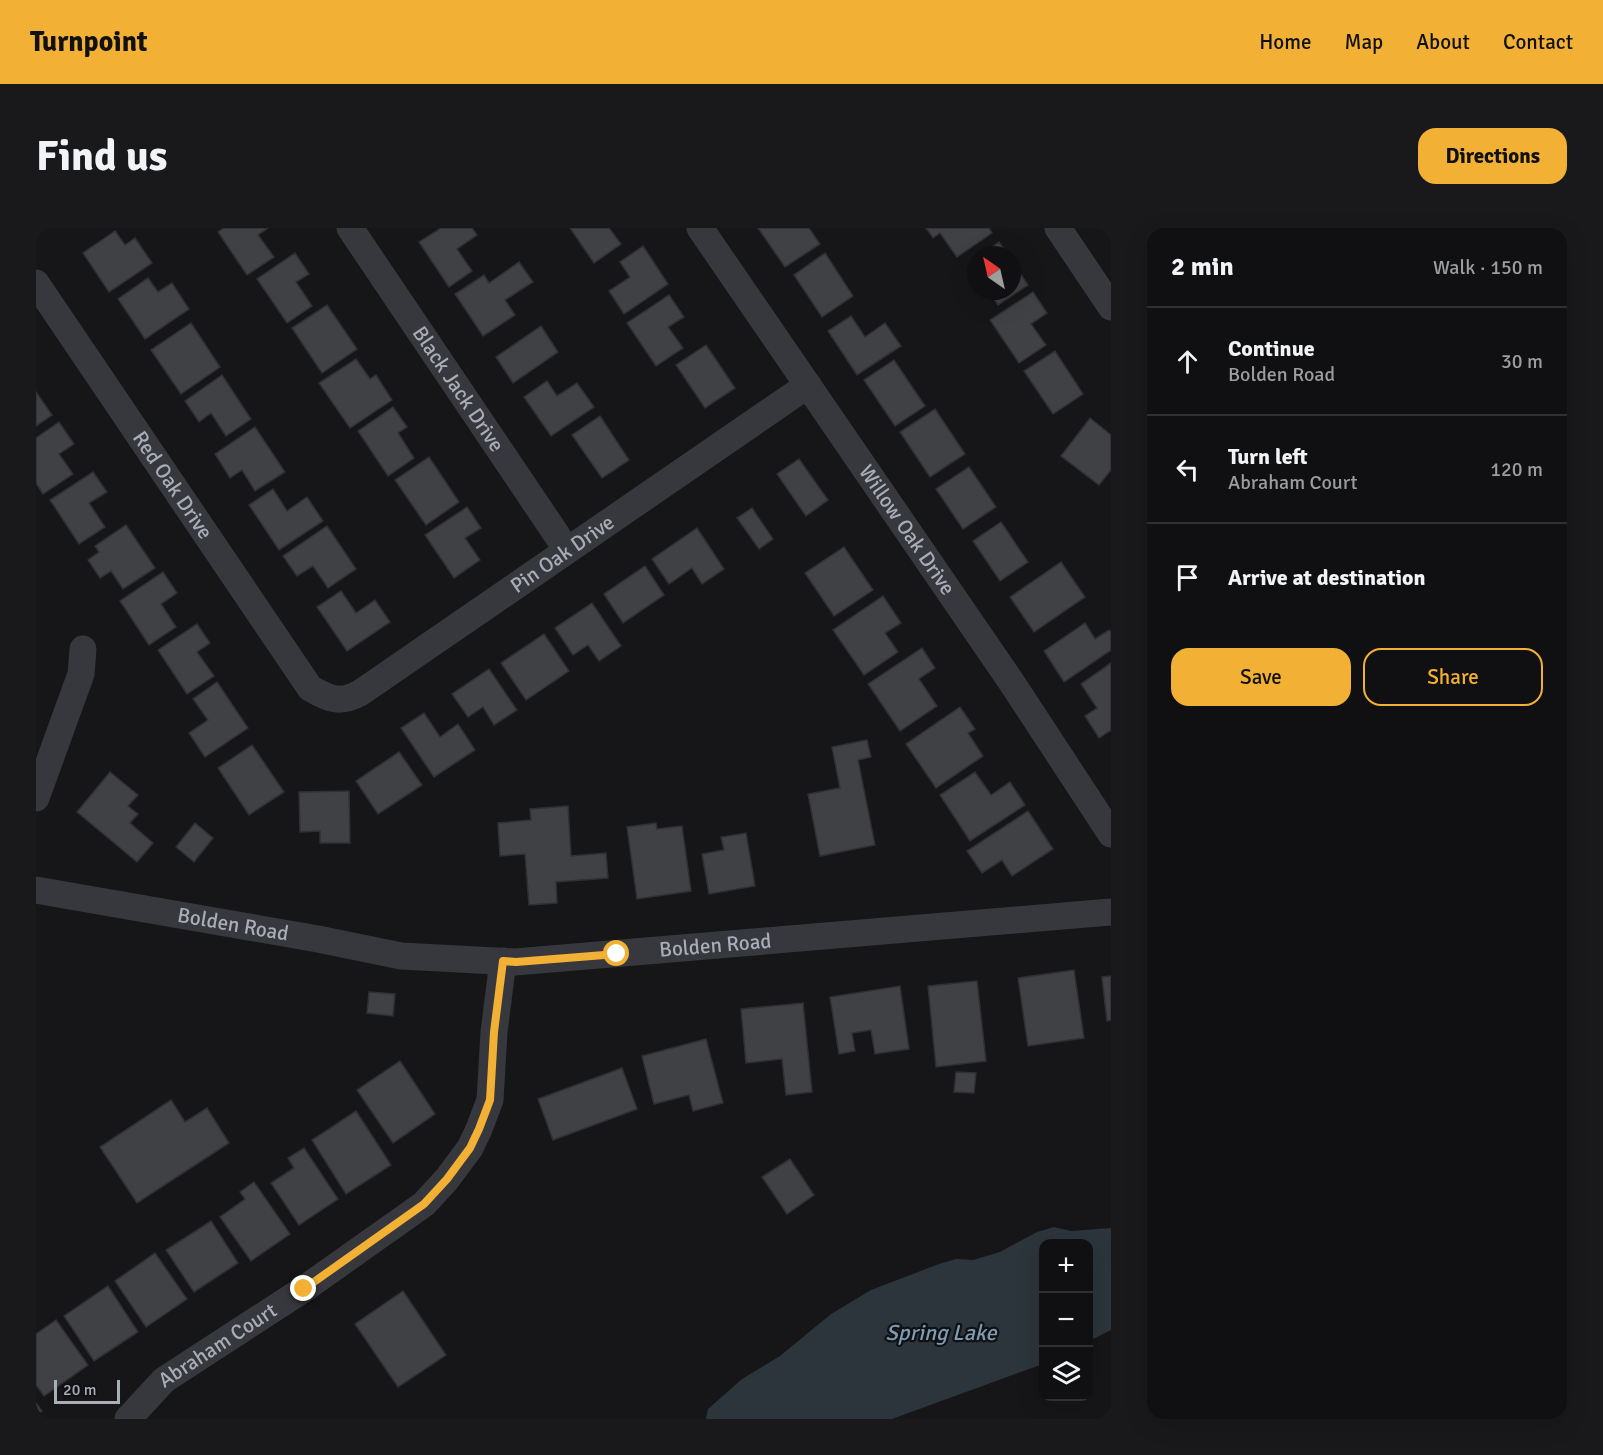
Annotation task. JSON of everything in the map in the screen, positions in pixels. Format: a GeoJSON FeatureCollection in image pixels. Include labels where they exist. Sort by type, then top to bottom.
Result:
{"type":"FeatureCollection","features":[{"type":"Feature","properties":{"kind":"street","name":"Black Jack Drive"},"geometry":{"type":"LineString","coordinates":[[350,228],[567,550]]}},
{"type":"Feature","properties":{"kind":"street","name":"Willow Oak Drive"},"geometry":{"type":"LineString","coordinates":[[700,228],[1010,680],[1111,834]]}},
{"type":"Feature","properties":{"kind":"street"},"geometry":{"type":"LineString","coordinates":[[1058,228],[1111,307]]}},
{"type":"Feature","properties":{"kind":"street","name":"Red Oak Drive"},"geometry":{"type":"LineString","coordinates":[[36,283],[310,688]]}},
{"type":"Feature","properties":{"kind":"street","name":"Pin Oak Drive"},"geometry":{"type":"LineString","coordinates":[[310,688],[324,697],[340,700],[360,693],[808,385]]}},
{"type":"Feature","properties":{"kind":"street"},"geometry":{"type":"LineString","coordinates":[[36,798],[81,674],[83,650]]}},
{"type":"Feature","properties":{"kind":"street","name":"Bolden Road"},"geometry":{"type":"LineString","coordinates":[[36,890],[318,939],[401,956],[503,961],[869,934],[1111,912]]}},
{"type":"Feature","properties":{"kind":"street","name":"Abraham Court"},"geometry":{"type":"LineString","coordinates":[[128,1419],[164,1380],[304,1289],[424,1204],[447,1179],[470,1148],[490,1100],[494,1032],[503,961]]}},
{"type":"Feature","properties":{"kind":"water","name":"Spring Lake"},"geometry":{"type":"Polygon","coordinates":[[[1054,1227],[1071,1231],[1111,1228],[1111,1330],[1093,1339],[1093,1239],[1039,1239],[1039,1365],[892,1419],[706,1419],[708,1409],[742,1379],[780,1356],[831,1314],[871,1290],[939,1264],[956,1259],[973,1260],[1000,1252],[1037,1232],[1054,1227]]]}},
{"type":"Feature","properties":{"kind":"building"},"geometry":{"type":"Polygon","coordinates":[[[224,228],[268,228],[258,235],[274,257],[247,275],[218,232],[224,228]]]}},
{"type":"Feature","properties":{"kind":"building"},"geometry":{"type":"Polygon","coordinates":[[[441,228],[472,228],[477,235],[457,249],[472,271],[449,287],[419,242],[441,228]]]}},
{"type":"Feature","properties":{"kind":"building"},"geometry":{"type":"Polygon","coordinates":[[[570,228],[609,228],[621,244],[594,263],[570,228]]]}},
{"type":"Feature","properties":{"kind":"building"},"geometry":{"type":"Polygon","coordinates":[[[758,228],[809,228],[820,244],[785,267],[758,228]]]}},
{"type":"Feature","properties":{"kind":"building"},"geometry":{"type":"Polygon","coordinates":[[[926,228],[989,228],[992,233],[973,246],[967,246],[967,250],[957,257],[940,233],[933,238],[926,228]]]}},
{"type":"Feature","properties":{"kind":"building"},"geometry":{"type":"Polygon","coordinates":[[[115,231],[125,245],[135,238],[152,263],[109,292],[83,253],[115,231]]]}},
{"type":"Feature","properties":{"kind":"building"},"geometry":{"type":"Polygon","coordinates":[[[643,246],[668,284],[624,314],[609,291],[630,277],[620,262],[643,246]]]}},
{"type":"Feature","properties":{"kind":"building"},"geometry":{"type":"Polygon","coordinates":[[[295,253],[309,274],[296,282],[312,306],[287,323],[257,279],[295,253]]]}},
{"type":"Feature","properties":{"kind":"building"},"geometry":{"type":"Polygon","coordinates":[[[825,253],[853,296],[822,317],[794,275],[825,253]]]}},
{"type":"Feature","properties":{"kind":"building"},"geometry":{"type":"Polygon","coordinates":[[[519,262],[533,282],[505,300],[515,315],[483,336],[455,294],[484,275],[489,283],[519,262]]]}},
{"type":"Feature","properties":{"kind":"building"},"geometry":{"type":"Polygon","coordinates":[[[1021,274],[1028,285],[1021,290],[1021,274]]]}},
{"type":"Feature","properties":{"kind":"building"},"geometry":{"type":"Polygon","coordinates":[[[148,278],[158,292],[172,283],[189,309],[145,339],[118,299],[148,278]]]}},
{"type":"Feature","properties":{"kind":"building"},"geometry":{"type":"Polygon","coordinates":[[[1033,292],[1047,313],[1031,324],[1046,345],[1019,363],[990,320],[1033,292]]]}},
{"type":"Feature","properties":{"kind":"building"},"geometry":{"type":"Polygon","coordinates":[[[669,295],[684,317],[668,327],[683,348],[656,366],[627,323],[669,295]]]}},
{"type":"Feature","properties":{"kind":"building"},"geometry":{"type":"Polygon","coordinates":[[[995,300],[1006,300],[998,305],[995,300]]]}},
{"type":"Feature","properties":{"kind":"building"},"geometry":{"type":"Polygon","coordinates":[[[327,305],[357,349],[322,373],[292,328],[327,305]]]}},
{"type":"Feature","properties":{"kind":"building"},"geometry":{"type":"Polygon","coordinates":[[[851,316],[865,337],[885,323],[901,346],[857,375],[828,331],[851,316]]]}},
{"type":"Feature","properties":{"kind":"building"},"geometry":{"type":"Polygon","coordinates":[[[191,323],[220,367],[181,394],[151,350],[191,323]]]}},
{"type":"Feature","properties":{"kind":"building"},"geometry":{"type":"Polygon","coordinates":[[[541,326],[558,352],[513,383],[496,357],[541,326]]]}},
{"type":"Feature","properties":{"kind":"building"},"geometry":{"type":"Polygon","coordinates":[[[706,345],[735,388],[705,408],[676,365],[706,345]]]}},
{"type":"Feature","properties":{"kind":"building"},"geometry":{"type":"Polygon","coordinates":[[[1055,351],[1083,394],[1053,414],[1024,371],[1055,351]]]}},
{"type":"Feature","properties":{"kind":"building"},"geometry":{"type":"Polygon","coordinates":[[[356,359],[370,379],[376,375],[392,400],[350,428],[319,383],[356,359]]]}},
{"type":"Feature","properties":{"kind":"building"},"geometry":{"type":"Polygon","coordinates":[[[894,360],[925,406],[895,426],[864,380],[894,360]]]}},
{"type":"Feature","properties":{"kind":"building"},"geometry":{"type":"Polygon","coordinates":[[[222,375],[251,419],[226,436],[211,413],[199,422],[185,401],[222,375]]]}},
{"type":"Feature","properties":{"kind":"building"},"geometry":{"type":"Polygon","coordinates":[[[547,381],[557,396],[577,383],[594,407],[551,436],[524,397],[547,381]]]}},
{"type":"Feature","properties":{"kind":"building"},"geometry":{"type":"Polygon","coordinates":[[[36,392],[52,415],[36,426],[36,392]]]}},
{"type":"Feature","properties":{"kind":"building"},"geometry":{"type":"Polygon","coordinates":[[[393,407],[407,427],[398,433],[414,458],[388,476],[358,431],[393,407]]]}},
{"type":"Feature","properties":{"kind":"building"},"geometry":{"type":"Polygon","coordinates":[[[935,409],[965,454],[930,477],[900,432],[935,409]]]}},
{"type":"Feature","properties":{"kind":"building"},"geometry":{"type":"Polygon","coordinates":[[[600,416],[629,460],[602,478],[572,435],[600,416]]]}},
{"type":"Feature","properties":{"kind":"building"},"geometry":{"type":"Polygon","coordinates":[[[1090,418],[1111,435],[1111,470],[1099,485],[1061,456],[1090,418]]]}},
{"type":"Feature","properties":{"kind":"building"},"geometry":{"type":"Polygon","coordinates":[[[59,422],[74,444],[59,454],[73,474],[43,494],[36,483],[36,438],[59,422]]]}},
{"type":"Feature","properties":{"kind":"building"},"geometry":{"type":"Polygon","coordinates":[[[255,427],[285,472],[255,491],[242,470],[230,478],[215,454],[255,427]]]}},
{"type":"Feature","properties":{"kind":"building"},"geometry":{"type":"Polygon","coordinates":[[[429,457],[459,502],[426,525],[395,480],[429,457]]]}},
{"type":"Feature","properties":{"kind":"building"},"geometry":{"type":"Polygon","coordinates":[[[799,459],[828,500],[806,516],[777,474],[799,459]]]}},
{"type":"Feature","properties":{"kind":"building"},"geometry":{"type":"Polygon","coordinates":[[[969,467],[996,507],[963,529],[936,489],[969,467]]]}},
{"type":"Feature","properties":{"kind":"building"},"geometry":{"type":"Polygon","coordinates":[[[93,472],[107,492],[89,503],[105,527],[79,544],[50,500],[93,472]]]}},
{"type":"Feature","properties":{"kind":"building"},"geometry":{"type":"Polygon","coordinates":[[[273,489],[287,511],[307,497],[323,521],[279,550],[249,505],[273,489]]]}},
{"type":"Feature","properties":{"kind":"building"},"geometry":{"type":"Polygon","coordinates":[[[467,507],[481,528],[465,538],[480,560],[454,578],[425,535],[467,507]]]}},
{"type":"Feature","properties":{"kind":"building"},"geometry":{"type":"Polygon","coordinates":[[[752,508],[773,539],[759,549],[737,518],[752,508]]]}},
{"type":"Feature","properties":{"kind":"building"},"geometry":{"type":"Polygon","coordinates":[[[1001,522],[1028,562],[1000,581],[973,541],[1001,522]]]}},
{"type":"Feature","properties":{"kind":"building"},"geometry":{"type":"Polygon","coordinates":[[[126,525],[155,568],[123,589],[111,571],[100,578],[88,560],[99,552],[95,546],[126,525]]]}},
{"type":"Feature","properties":{"kind":"building"},"geometry":{"type":"Polygon","coordinates":[[[327,526],[356,569],[328,588],[313,566],[297,576],[283,556],[327,526]]]}},
{"type":"Feature","properties":{"kind":"building"},"geometry":{"type":"Polygon","coordinates":[[[697,528],[724,569],[702,584],[692,568],[669,584],[652,559],[697,528]]]}},
{"type":"Feature","properties":{"kind":"building"},"geometry":{"type":"Polygon","coordinates":[[[844,547],[873,590],[834,616],[805,573],[844,547]]]}},
{"type":"Feature","properties":{"kind":"building"},"geometry":{"type":"Polygon","coordinates":[[[1061,562],[1085,597],[1034,632],[1010,597],[1061,562]]]}},
{"type":"Feature","properties":{"kind":"building"},"geometry":{"type":"Polygon","coordinates":[[[645,566],[664,595],[623,623],[604,594],[645,566]]]}},
{"type":"Feature","properties":{"kind":"building"},"geometry":{"type":"Polygon","coordinates":[[[163,572],[177,593],[161,604],[176,627],[149,645],[120,601],[163,572]]]}},
{"type":"Feature","properties":{"kind":"building"},"geometry":{"type":"Polygon","coordinates":[[[341,591],[356,613],[375,600],[390,622],[347,651],[317,607],[341,591]]]}},
{"type":"Feature","properties":{"kind":"building"},"geometry":{"type":"Polygon","coordinates":[[[883,596],[901,623],[885,633],[898,652],[864,675],[833,630],[883,596]]]}},
{"type":"Feature","properties":{"kind":"building"},"geometry":{"type":"Polygon","coordinates":[[[592,603],[621,646],[599,661],[588,645],[573,655],[555,628],[592,603]]]}},
{"type":"Feature","properties":{"kind":"building"},"geometry":{"type":"Polygon","coordinates":[[[1085,623],[1095,639],[1109,630],[1111,632],[1111,650],[1064,682],[1044,651],[1085,623]]]}},
{"type":"Feature","properties":{"kind":"building"},"geometry":{"type":"Polygon","coordinates":[[[197,624],[210,643],[197,652],[214,676],[187,694],[158,650],[197,624]]]}},
{"type":"Feature","properties":{"kind":"building"},"geometry":{"type":"Polygon","coordinates":[[[544,634],[569,671],[526,700],[501,663],[544,634]]]}},
{"type":"Feature","properties":{"kind":"building"},"geometry":{"type":"Polygon","coordinates":[[[922,648],[935,668],[919,679],[937,706],[900,731],[868,684],[922,648]]]}},
{"type":"Feature","properties":{"kind":"building"},"geometry":{"type":"Polygon","coordinates":[[[1111,663],[1111,730],[1099,738],[1085,716],[1097,708],[1081,684],[1111,663]]]}},
{"type":"Feature","properties":{"kind":"building"},"geometry":{"type":"Polygon","coordinates":[[[489,669],[517,710],[494,725],[483,707],[468,717],[452,694],[489,669]]]}},
{"type":"Feature","properties":{"kind":"building"},"geometry":{"type":"Polygon","coordinates":[[[217,682],[248,728],[205,757],[189,733],[208,720],[193,699],[217,682]]]}},
{"type":"Feature","properties":{"kind":"building"},"geometry":{"type":"Polygon","coordinates":[[[960,707],[975,729],[968,733],[983,756],[936,788],[906,744],[960,707]]]}},
{"type":"Feature","properties":{"kind":"building"},"geometry":{"type":"Polygon","coordinates":[[[424,713],[440,737],[458,724],[475,750],[434,777],[401,728],[424,713]]]}},
{"type":"Feature","properties":{"kind":"building"},"geometry":{"type":"Polygon","coordinates":[[[867,740],[871,757],[858,760],[875,845],[820,856],[808,794],[840,788],[832,747],[867,740]]]}},
{"type":"Feature","properties":{"kind":"building"},"geometry":{"type":"Polygon","coordinates":[[[252,745],[284,792],[249,815],[218,768],[252,745]]]}},
{"type":"Feature","properties":{"kind":"building"},"geometry":{"type":"Polygon","coordinates":[[[399,752],[422,785],[378,814],[356,781],[399,752]]]}},
{"type":"Feature","properties":{"kind":"building"},"geometry":{"type":"Polygon","coordinates":[[[110,772],[138,795],[128,806],[138,814],[130,823],[153,843],[137,862],[77,812],[110,772]]]}},
{"type":"Feature","properties":{"kind":"building"},"geometry":{"type":"Polygon","coordinates":[[[975,772],[991,795],[1010,782],[1025,805],[970,841],[940,795],[975,772]]]}},
{"type":"Feature","properties":{"kind":"building"},"geometry":{"type":"Polygon","coordinates":[[[349,791],[350,843],[320,843],[320,831],[300,832],[299,792],[349,791]]]}},
{"type":"Feature","properties":{"kind":"building"},"geometry":{"type":"Polygon","coordinates":[[[568,806],[571,856],[606,853],[608,878],[556,882],[557,903],[529,905],[525,854],[500,856],[498,823],[531,820],[530,809],[568,806]]]}},
{"type":"Feature","properties":{"kind":"building"},"geometry":{"type":"Polygon","coordinates":[[[1028,811],[1053,849],[1012,876],[1002,860],[982,873],[967,851],[1028,811]]]}},
{"type":"Feature","properties":{"kind":"building"},"geometry":{"type":"Polygon","coordinates":[[[195,823],[213,838],[194,862],[176,847],[195,823]]]}},
{"type":"Feature","properties":{"kind":"building"},"geometry":{"type":"Polygon","coordinates":[[[656,823],[657,829],[682,826],[691,891],[637,899],[627,827],[656,823]]]}},
{"type":"Feature","properties":{"kind":"building"},"geometry":{"type":"Polygon","coordinates":[[[746,833],[755,886],[709,894],[702,854],[724,850],[721,837],[746,833]]]}},
{"type":"Feature","properties":{"kind":"building"},"geometry":{"type":"Polygon","coordinates":[[[1074,970],[1084,1038],[1028,1046],[1018,978],[1074,970]]]}},
{"type":"Feature","properties":{"kind":"building"},"geometry":{"type":"Polygon","coordinates":[[[1111,976],[1111,1020],[1107,1021],[1102,977],[1111,976]]]}},
{"type":"Feature","properties":{"kind":"building"},"geometry":{"type":"Polygon","coordinates":[[[977,981],[986,1061],[936,1067],[928,986],[977,981]]]}},
{"type":"Feature","properties":{"kind":"building"},"geometry":{"type":"Polygon","coordinates":[[[900,986],[909,1049],[875,1054],[871,1030],[852,1033],[855,1051],[839,1054],[830,997],[900,986]]]}},
{"type":"Feature","properties":{"kind":"building"},"geometry":{"type":"Polygon","coordinates":[[[369,992],[395,994],[393,1016],[367,1013],[369,992]]]}},
{"type":"Feature","properties":{"kind":"building"},"geometry":{"type":"Polygon","coordinates":[[[803,1003],[812,1092],[786,1095],[782,1059],[746,1063],[741,1009],[803,1003]]]}},
{"type":"Feature","properties":{"kind":"building"},"geometry":{"type":"Polygon","coordinates":[[[706,1039],[723,1103],[693,1111],[689,1095],[654,1104],[642,1056],[706,1039]]]}},
{"type":"Feature","properties":{"kind":"building"},"geometry":{"type":"Polygon","coordinates":[[[400,1061],[435,1114],[393,1143],[357,1090],[400,1061]]]}},
{"type":"Feature","properties":{"kind":"building"},"geometry":{"type":"Polygon","coordinates":[[[622,1068],[637,1109],[553,1140],[538,1099],[622,1068]]]}},
{"type":"Feature","properties":{"kind":"building"},"geometry":{"type":"Polygon","coordinates":[[[956,1072],[976,1073],[974,1093],[954,1092],[956,1072]]]}},
{"type":"Feature","properties":{"kind":"building"},"geometry":{"type":"Polygon","coordinates":[[[171,1100],[185,1122],[207,1108],[229,1143],[137,1203],[100,1147],[171,1100]]]}},
{"type":"Feature","properties":{"kind":"building"},"geometry":{"type":"Polygon","coordinates":[[[356,1111],[391,1165],[346,1194],[312,1140],[356,1111]]]}},
{"type":"Feature","properties":{"kind":"building"},"geometry":{"type":"Polygon","coordinates":[[[304,1148],[338,1199],[299,1225],[271,1183],[294,1168],[288,1158],[304,1148]]]}},
{"type":"Feature","properties":{"kind":"building"},"geometry":{"type":"Polygon","coordinates":[[[790,1159],[814,1195],[787,1214],[762,1177],[790,1159]]]}},
{"type":"Feature","properties":{"kind":"building"},"geometry":{"type":"Polygon","coordinates":[[[254,1182],[290,1234],[251,1261],[220,1217],[245,1199],[240,1192],[254,1182]]]}},
{"type":"Feature","properties":{"kind":"building"},"geometry":{"type":"Polygon","coordinates":[[[211,1221],[238,1263],[194,1292],[166,1250],[211,1221]]]}},
{"type":"Feature","properties":{"kind":"building"},"geometry":{"type":"Polygon","coordinates":[[[155,1253],[187,1299],[146,1327],[115,1281],[155,1253]]]}},
{"type":"Feature","properties":{"kind":"building"},"geometry":{"type":"Polygon","coordinates":[[[108,1286],[138,1332],[94,1361],[64,1316],[108,1286]]]}},
{"type":"Feature","properties":{"kind":"building"},"geometry":{"type":"Polygon","coordinates":[[[403,1291],[446,1355],[398,1387],[355,1324],[403,1291]]]}},
{"type":"Feature","properties":{"kind":"building"},"geometry":{"type":"Polygon","coordinates":[[[56,1320],[88,1365],[44,1396],[36,1385],[36,1334],[56,1320]]]}},
{"type":"Feature","properties":{"kind":"building"},"geometry":{"type":"Polygon","coordinates":[[[36,1403],[42,1411],[36,1415],[36,1403]]]}},
{"type":"Feature","properties":{"kind":"route"},"geometry":{"type":"LineString","coordinates":[[304,1289],[424,1204],[447,1179],[470,1148],[490,1100],[494,1032],[503,961],[617,954]]}}]}
